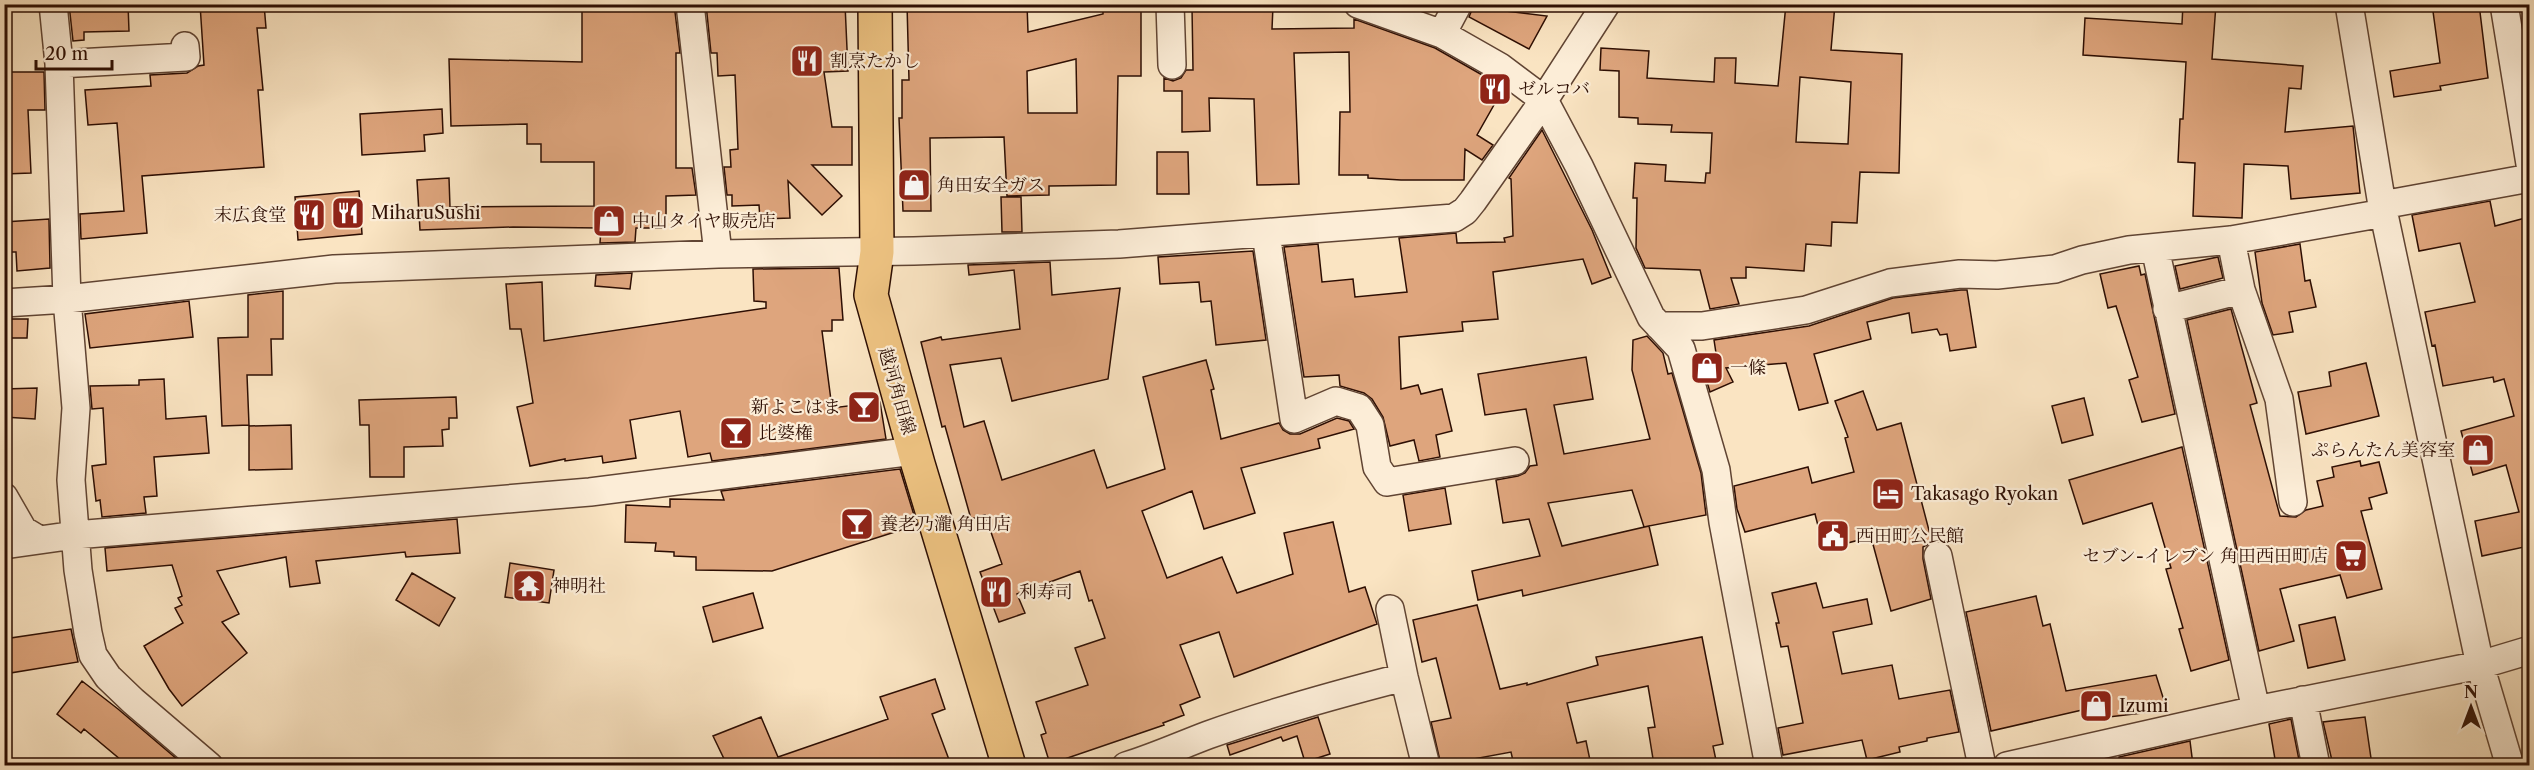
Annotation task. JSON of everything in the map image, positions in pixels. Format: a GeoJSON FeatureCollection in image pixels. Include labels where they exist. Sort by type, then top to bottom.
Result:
{"type":"FeatureCollection","features":[{"type":"Feature","properties":{"kind":"main road","name":"越河角田線"},"geometry":{"type":"LineString","coordinates":[[875,4],[877,252],[872,295],[914,451],[1009,765]]}},
{"type":"Feature","properties":{"kind":"street"},"geometry":{"type":"LineString","coordinates":[[53,4],[59,64],[67,299],[76,408],[71,480],[82,605],[93,655],[108,677],[133,701],[210,765]]}},
{"type":"Feature","properties":{"kind":"street"},"geometry":{"type":"LineString","coordinates":[[690,4],[718,254]]}},
{"type":"Feature","properties":{"kind":"street"},"geometry":{"type":"LineString","coordinates":[[1170,4],[1172,65]]}},
{"type":"Feature","properties":{"kind":"street"},"geometry":{"type":"LineString","coordinates":[[1359,4],[1442,34],[1500,68],[1544,100],[1584,177],[1651,317],[1681,349],[1716,470],[1723,522],[1769,765]]}},
{"type":"Feature","properties":{"kind":"street"},"geometry":{"type":"LineString","coordinates":[[1442,34],[1458,4]]}},
{"type":"Feature","properties":{"kind":"street"},"geometry":{"type":"LineString","coordinates":[[4,303],[67,299],[334,269],[718,254],[877,252],[1119,244],[1454,218],[1465,212],[1473,201],[1544,100],[1606,4]]}},
{"type":"Feature","properties":{"kind":"street"},"geometry":{"type":"LineString","coordinates":[[2349,4],[2383,209],[2480,664],[2510,765]]}},
{"type":"Feature","properties":{"kind":"street"},"geometry":{"type":"LineString","coordinates":[[2504,4],[2529,164]]}},
{"type":"Feature","properties":{"kind":"street"},"geometry":{"type":"LineString","coordinates":[[59,64],[186,57],[185,46]]}},
{"type":"Feature","properties":{"kind":"street"},"geometry":{"type":"LineString","coordinates":[[1659,326],[1702,326],[1785,314],[1806,310],[1890,283],[1960,274],[1997,275],[2055,269],[2119,252],[2231,240],[2529,178]]}},
{"type":"Feature","properties":{"kind":"street"},"geometry":{"type":"LineString","coordinates":[[1266,234],[1294,419],[1336,401],[1359,408],[1370,425],[1377,467],[1387,482],[1515,461]]}},
{"type":"Feature","properties":{"kind":"street"},"geometry":{"type":"LineString","coordinates":[[2231,240],[2241,290],[2279,399],[2293,502]]}},
{"type":"Feature","properties":{"kind":"street"},"geometry":{"type":"LineString","coordinates":[[2155,248],[2256,710]]}},
{"type":"Feature","properties":{"kind":"street"},"geometry":{"type":"LineString","coordinates":[[2167,309],[2241,290]]}},
{"type":"Feature","properties":{"kind":"street"},"geometry":{"type":"LineString","coordinates":[[4,545],[75,535],[590,492],[914,451]]}},
{"type":"Feature","properties":{"kind":"street"},"geometry":{"type":"LineString","coordinates":[[4,498],[23,530],[38,539]]}},
{"type":"Feature","properties":{"kind":"street"},"geometry":{"type":"LineString","coordinates":[[1938,556],[1982,765]]}},
{"type":"Feature","properties":{"kind":"street"},"geometry":{"type":"LineString","coordinates":[[1390,609],[1426,765]]}},
{"type":"Feature","properties":{"kind":"street"},"geometry":{"type":"LineString","coordinates":[[2007,765],[2062,759],[2256,710],[2480,664],[2529,650]]}},
{"type":"Feature","properties":{"kind":"street"},"geometry":{"type":"LineString","coordinates":[[1126,765],[1163,754],[1207,735],[1302,704],[1404,677]]}},
{"type":"Feature","properties":{"kind":"street"},"geometry":{"type":"LineString","coordinates":[[2304,700],[2316,765]]}},
{"type":"Feature","properties":{"kind":"building"},"geometry":{"type":"Polygon","coordinates":[[[69,4],[128,4],[129,31],[84,32],[84,40],[73,41],[69,4]]]}},
{"type":"Feature","properties":{"kind":"building"},"geometry":{"type":"Polygon","coordinates":[[[200,4],[264,4],[266,28],[257,28],[263,90],[258,90],[264,167],[142,176],[147,233],[81,239],[80,214],[124,211],[117,123],[88,125],[85,90],[151,86],[150,75],[187,73],[204,65],[200,4]]]}},
{"type":"Feature","properties":{"kind":"building"},"geometry":{"type":"Polygon","coordinates":[[[582,4],[674,4],[680,53],[676,53],[676,168],[692,168],[696,195],[666,196],[666,228],[636,228],[635,242],[600,243],[601,228],[513,227],[420,230],[417,180],[449,178],[450,207],[594,206],[594,162],[541,162],[541,144],[527,144],[527,124],[451,126],[449,59],[582,62],[582,4]]]}},
{"type":"Feature","properties":{"kind":"building"},"geometry":{"type":"Polygon","coordinates":[[[706,4],[845,4],[848,71],[824,72],[832,127],[852,127],[852,165],[812,165],[842,196],[822,215],[788,181],[790,218],[760,219],[759,205],[732,206],[732,195],[727,195],[724,167],[731,167],[730,150],[738,149],[735,75],[718,76],[717,53],[711,53],[706,4]]]}},
{"type":"Feature","properties":{"kind":"building"},"geometry":{"type":"Polygon","coordinates":[[[907,4],[1027,4],[1028,32],[1103,14],[1103,4],[1141,4],[1141,76],[1118,76],[1116,185],[1049,186],[1049,195],[1007,196],[1004,137],[930,138],[931,211],[903,211],[899,118],[902,118],[902,80],[909,80],[907,4]],[[1076,59],[1027,71],[1028,113],[1077,113],[1076,59]]]}},
{"type":"Feature","properties":{"kind":"building"},"geometry":{"type":"Polygon","coordinates":[[[1786,4],[1835,4],[1831,50],[1902,54],[1899,173],[1860,172],[1857,223],[1832,222],[1831,246],[1806,244],[1804,271],[1746,267],[1746,278],[1731,278],[1739,304],[1710,309],[1700,270],[1645,268],[1636,248],[1637,198],[1633,198],[1635,163],[1666,165],[1665,181],[1705,183],[1706,173],[1710,173],[1712,133],[1671,132],[1672,125],[1638,124],[1638,118],[1619,117],[1619,71],[1600,70],[1601,48],[1649,51],[1647,78],[1714,82],[1715,58],[1736,58],[1735,83],[1778,86],[1786,4]],[[1800,77],[1796,142],[1848,144],[1851,82],[1800,77]]]}},
{"type":"Feature","properties":{"kind":"building"},"geometry":{"type":"Polygon","coordinates":[[[2183,4],[2216,4],[2212,59],[2303,66],[2301,89],[2289,88],[2285,132],[2353,126],[2360,193],[2291,199],[2288,166],[2244,164],[2242,218],[2193,216],[2195,163],[2178,162],[2186,62],[2083,55],[2085,18],[2182,24],[2183,4]]]}},
{"type":"Feature","properties":{"kind":"building"},"geometry":{"type":"Polygon","coordinates":[[[2432,4],[2479,4],[2488,78],[2440,86],[2441,90],[2394,97],[2390,71],[2440,63],[2432,4]]]}},
{"type":"Feature","properties":{"kind":"building"},"geometry":{"type":"Polygon","coordinates":[[[1273,6],[1272,29],[1354,28],[1354,19],[1435,48],[1491,80],[1503,89],[1477,135],[1493,145],[1482,160],[1465,149],[1464,180],[1401,180],[1368,178],[1368,175],[1339,175],[1340,112],[1350,112],[1349,52],[1294,53],[1299,184],[1257,185],[1254,99],[1209,98],[1210,131],[1182,132],[1182,91],[1164,91],[1164,78],[1173,81],[1181,78],[1186,70],[1193,70],[1192,7],[1273,6]]]}},
{"type":"Feature","properties":{"kind":"building"},"geometry":{"type":"Polygon","coordinates":[[[1473,7],[1547,16],[1529,49],[1469,17],[1473,7]]]}},
{"type":"Feature","properties":{"kind":"building"},"geometry":{"type":"Polygon","coordinates":[[[4,72],[44,72],[45,110],[28,110],[31,173],[4,174],[4,72]]]}},
{"type":"Feature","properties":{"kind":"building"},"geometry":{"type":"Polygon","coordinates":[[[442,109],[443,133],[424,135],[425,151],[362,155],[360,114],[442,109]]]}},
{"type":"Feature","properties":{"kind":"building"},"geometry":{"type":"Polygon","coordinates":[[[1542,130],[1592,230],[1611,277],[1592,284],[1583,259],[1493,272],[1498,319],[1462,322],[1463,331],[1399,337],[1401,389],[1418,385],[1421,394],[1442,389],[1452,431],[1436,435],[1440,457],[1419,461],[1414,440],[1390,446],[1383,417],[1372,399],[1364,393],[1340,386],[1339,375],[1304,377],[1284,247],[1318,244],[1322,282],[1353,279],[1355,297],[1407,292],[1399,238],[1456,233],[1457,243],[1505,242],[1504,238],[1513,236],[1511,179],[1509,178],[1542,130]]]}},
{"type":"Feature","properties":{"kind":"building"},"geometry":{"type":"Polygon","coordinates":[[[1157,152],[1188,152],[1189,194],[1157,194],[1157,152]]]}},
{"type":"Feature","properties":{"kind":"building"},"geometry":{"type":"Polygon","coordinates":[[[359,191],[362,234],[298,240],[295,197],[359,191]]]}},
{"type":"Feature","properties":{"kind":"building"},"geometry":{"type":"Polygon","coordinates":[[[1001,197],[1021,197],[1022,232],[1002,232],[1001,197]]]}},
{"type":"Feature","properties":{"kind":"building"},"geometry":{"type":"Polygon","coordinates":[[[2490,201],[2495,226],[2529,217],[2529,546],[2482,556],[2475,521],[2519,512],[2506,465],[2473,475],[2461,431],[2514,416],[2504,379],[2494,382],[2493,377],[2443,386],[2435,345],[2432,346],[2425,312],[2475,302],[2460,243],[2419,251],[2412,215],[2490,201]]]}},
{"type":"Feature","properties":{"kind":"building"},"geometry":{"type":"Polygon","coordinates":[[[49,219],[50,268],[17,271],[16,252],[4,252],[4,222],[49,219]]]}},
{"type":"Feature","properties":{"kind":"building"},"geometry":{"type":"Polygon","coordinates":[[[2300,244],[2305,281],[2310,280],[2316,307],[2289,312],[2293,332],[2273,335],[2262,303],[2255,252],[2300,244]]]}},
{"type":"Feature","properties":{"kind":"building"},"geometry":{"type":"Polygon","coordinates":[[[1253,251],[1266,340],[1216,345],[1211,301],[1201,302],[1199,282],[1160,284],[1158,257],[1253,251]]]}},
{"type":"Feature","properties":{"kind":"building"},"geometry":{"type":"Polygon","coordinates":[[[2218,257],[2223,278],[2180,289],[2175,266],[2218,257]]]}},
{"type":"Feature","properties":{"kind":"building"},"geometry":{"type":"Polygon","coordinates":[[[1050,262],[1052,295],[1120,288],[1108,379],[1012,401],[1001,358],[950,365],[964,427],[984,421],[1002,480],[1094,450],[1107,488],[1165,469],[1143,377],[1206,360],[1214,389],[1211,390],[1221,439],[1279,423],[1283,430],[1290,434],[1300,434],[1337,418],[1349,421],[1354,429],[1318,439],[1320,448],[1241,468],[1255,513],[1204,529],[1192,491],[1142,511],[1167,578],[1222,557],[1237,593],[1293,574],[1284,533],[1333,522],[1349,592],[1365,587],[1377,624],[1234,677],[1219,632],[1180,645],[1200,697],[1180,705],[1184,715],[1163,723],[1164,725],[1050,764],[1041,735],[1046,733],[1036,702],[1088,685],[1075,648],[1105,638],[1092,600],[1089,601],[1080,571],[1017,594],[1025,613],[999,622],[980,572],[1002,564],[985,515],[971,519],[945,426],[942,427],[921,342],[941,337],[942,340],[1020,329],[1014,270],[969,275],[968,265],[1050,262]]]}},
{"type":"Feature","properties":{"kind":"building"},"geometry":{"type":"Polygon","coordinates":[[[2139,266],[2141,275],[2145,274],[2175,414],[2142,422],[2129,380],[2138,377],[2116,306],[2108,308],[2100,274],[2139,266]]]}},
{"type":"Feature","properties":{"kind":"building"},"geometry":{"type":"Polygon","coordinates":[[[839,268],[843,320],[832,320],[832,331],[822,331],[832,408],[880,402],[886,439],[712,461],[710,453],[688,457],[680,411],[630,420],[636,458],[603,463],[602,456],[565,461],[565,459],[530,466],[517,407],[533,403],[521,329],[510,329],[506,284],[542,282],[544,341],[766,308],[766,302],[754,301],[753,269],[839,268]]]}},
{"type":"Feature","properties":{"kind":"building"},"geometry":{"type":"Polygon","coordinates":[[[632,273],[630,289],[595,286],[596,275],[632,273]]]}},
{"type":"Feature","properties":{"kind":"building"},"geometry":{"type":"Polygon","coordinates":[[[1967,290],[1976,347],[1950,351],[1947,334],[1940,335],[1937,329],[1912,333],[1909,313],[1867,322],[1871,339],[1814,354],[1828,403],[1799,410],[1786,363],[1726,368],[1733,382],[1710,392],[1704,372],[1718,366],[1714,340],[1809,326],[1893,298],[1967,290]]]}},
{"type":"Feature","properties":{"kind":"building"},"geometry":{"type":"Polygon","coordinates":[[[283,291],[283,339],[271,339],[272,375],[247,375],[249,425],[222,426],[218,338],[248,337],[248,295],[283,291]]]}},
{"type":"Feature","properties":{"kind":"building"},"geometry":{"type":"Polygon","coordinates":[[[189,301],[193,337],[90,348],[85,314],[189,301]]]}},
{"type":"Feature","properties":{"kind":"building"},"geometry":{"type":"Polygon","coordinates":[[[2231,309],[2257,403],[2250,405],[2280,516],[2296,517],[2306,510],[2323,506],[2317,481],[2334,477],[2332,467],[2360,461],[2361,466],[2379,462],[2387,493],[2369,498],[2372,509],[2361,511],[2382,589],[2347,598],[2340,575],[2280,589],[2294,641],[2259,651],[2187,320],[2231,309]]]}},
{"type":"Feature","properties":{"kind":"building"},"geometry":{"type":"Polygon","coordinates":[[[4,319],[28,319],[27,338],[4,338],[4,319]]]}},
{"type":"Feature","properties":{"kind":"building"},"geometry":{"type":"Polygon","coordinates":[[[1647,336],[1663,353],[1668,374],[1672,373],[1701,473],[1706,515],[1649,526],[1658,565],[1523,596],[1522,590],[1478,600],[1472,571],[1540,556],[1529,519],[1503,523],[1496,480],[1518,476],[1525,473],[1530,466],[1537,465],[1526,409],[1485,415],[1478,374],[1586,357],[1593,399],[1554,405],[1564,454],[1650,439],[1632,370],[1633,340],[1647,336]],[[1632,490],[1548,503],[1562,546],[1644,527],[1632,490]]]}},
{"type":"Feature","properties":{"kind":"building"},"geometry":{"type":"Polygon","coordinates":[[[2366,363],[2379,416],[2306,434],[2298,392],[2331,386],[2329,372],[2366,363]]]}},
{"type":"Feature","properties":{"kind":"building"},"geometry":{"type":"Polygon","coordinates":[[[164,379],[166,419],[206,416],[209,453],[154,457],[157,496],[144,497],[146,513],[102,517],[100,500],[96,501],[92,466],[106,464],[103,408],[92,409],[90,386],[139,385],[139,380],[164,379]]]}},
{"type":"Feature","properties":{"kind":"building"},"geometry":{"type":"Polygon","coordinates":[[[37,388],[35,419],[4,417],[4,389],[37,388]]]}},
{"type":"Feature","properties":{"kind":"building"},"geometry":{"type":"Polygon","coordinates":[[[1863,391],[1877,430],[1901,423],[1932,542],[1923,547],[1923,559],[1931,599],[1891,611],[1871,537],[1824,549],[1815,514],[1745,532],[1737,509],[1734,486],[1808,467],[1812,483],[1854,472],[1845,438],[1848,437],[1835,401],[1863,391]]]}},
{"type":"Feature","properties":{"kind":"building"},"geometry":{"type":"Polygon","coordinates":[[[456,397],[457,418],[449,418],[449,429],[442,430],[443,446],[404,447],[404,477],[370,477],[369,425],[360,425],[359,400],[456,397]]]}},
{"type":"Feature","properties":{"kind":"building"},"geometry":{"type":"Polygon","coordinates":[[[2084,398],[2093,435],[2062,443],[2052,406],[2084,398]]]}},
{"type":"Feature","properties":{"kind":"building"},"geometry":{"type":"Polygon","coordinates":[[[291,425],[292,469],[249,470],[249,426],[291,425]]]}},
{"type":"Feature","properties":{"kind":"building"},"geometry":{"type":"Polygon","coordinates":[[[2182,447],[2229,660],[2191,671],[2179,629],[2183,628],[2166,569],[2171,568],[2152,503],[2083,524],[2069,480],[2182,447]]]}},
{"type":"Feature","properties":{"kind":"building"},"geometry":{"type":"Polygon","coordinates":[[[900,469],[917,525],[772,571],[696,570],[696,557],[674,556],[674,552],[655,551],[656,543],[625,542],[626,505],[670,507],[670,499],[724,500],[721,491],[900,469]]]}},
{"type":"Feature","properties":{"kind":"building"},"geometry":{"type":"Polygon","coordinates":[[[1445,488],[1451,524],[1409,531],[1403,495],[1445,488]]]}},
{"type":"Feature","properties":{"kind":"building"},"geometry":{"type":"Polygon","coordinates":[[[457,519],[460,553],[406,557],[405,552],[316,561],[320,583],[290,587],[286,557],[217,571],[239,614],[222,622],[247,653],[182,706],[169,689],[144,646],[183,623],[175,608],[182,605],[178,598],[182,596],[172,565],[107,571],[105,548],[457,519]]]}},
{"type":"Feature","properties":{"kind":"building"},"geometry":{"type":"Polygon","coordinates":[[[510,563],[554,570],[549,603],[505,597],[510,563]]]}},
{"type":"Feature","properties":{"kind":"building"},"geometry":{"type":"Polygon","coordinates":[[[412,573],[455,598],[439,626],[396,600],[412,573]]]}},
{"type":"Feature","properties":{"kind":"building"},"geometry":{"type":"Polygon","coordinates":[[[1816,583],[1823,608],[1867,599],[1872,624],[1833,632],[1842,674],[1892,665],[1899,699],[1950,690],[1959,732],[1927,738],[1927,741],[1899,747],[1900,752],[1867,760],[1862,740],[1783,755],[1778,728],[1803,723],[1788,646],[1781,647],[1776,623],[1779,623],[1772,593],[1816,583]]]}},
{"type":"Feature","properties":{"kind":"building"},"geometry":{"type":"Polygon","coordinates":[[[753,593],[763,628],[713,642],[703,607],[753,593]]]}},
{"type":"Feature","properties":{"kind":"building"},"geometry":{"type":"Polygon","coordinates":[[[2036,596],[2043,626],[2050,624],[2066,691],[2156,675],[2167,710],[2092,719],[2091,708],[1991,731],[1966,612],[2036,596]]]}},
{"type":"Feature","properties":{"kind":"building"},"geometry":{"type":"Polygon","coordinates":[[[1477,605],[1500,689],[1527,683],[1527,685],[1598,665],[1596,657],[1702,637],[1723,744],[1713,746],[1717,765],[1654,765],[1648,728],[1655,727],[1648,686],[1567,703],[1577,743],[1586,741],[1591,765],[1514,765],[1511,752],[1441,765],[1431,722],[1451,718],[1436,658],[1422,662],[1413,620],[1477,605]]]}},
{"type":"Feature","properties":{"kind":"building"},"geometry":{"type":"Polygon","coordinates":[[[2335,617],[2345,660],[2308,668],[2299,625],[2335,617]]]}},
{"type":"Feature","properties":{"kind":"building"},"geometry":{"type":"Polygon","coordinates":[[[71,629],[78,662],[4,674],[4,639],[71,629]]]}},
{"type":"Feature","properties":{"kind":"building"},"geometry":{"type":"Polygon","coordinates":[[[935,679],[945,709],[932,714],[951,765],[727,765],[713,736],[761,717],[778,757],[888,719],[880,697],[935,679]]]}},
{"type":"Feature","properties":{"kind":"building"},"geometry":{"type":"Polygon","coordinates":[[[82,681],[184,765],[127,765],[84,729],[81,733],[57,714],[82,681]]]}},
{"type":"Feature","properties":{"kind":"building"},"geometry":{"type":"Polygon","coordinates":[[[1318,717],[1330,754],[1305,762],[1297,736],[1283,741],[1281,737],[1230,755],[1227,745],[1318,717]]]}},
{"type":"Feature","properties":{"kind":"building"},"geometry":{"type":"Polygon","coordinates":[[[2365,717],[2372,765],[2333,765],[2323,722],[2365,717]]]}},
{"type":"Feature","properties":{"kind":"building"},"geometry":{"type":"Polygon","coordinates":[[[2291,719],[2300,765],[2276,765],[2269,724],[2291,719]]]}},
{"type":"Feature","properties":{"kind":"building"},"geometry":{"type":"Polygon","coordinates":[[[2190,741],[2193,765],[2120,765],[2119,757],[2190,741]]]}},
{"type":"Feature","properties":{"kind":"place","name":"割烹たかし"},"geometry":{"type":"Point","coordinates":[807,61]}},
{"type":"Feature","properties":{"kind":"place","name":"ゼルコバ"},"geometry":{"type":"Point","coordinates":[1495,89]}},
{"type":"Feature","properties":{"kind":"place","name":"角田安全ガス"},"geometry":{"type":"Point","coordinates":[914,185]}},
{"type":"Feature","properties":{"kind":"place","name":"MiharuSushi"},"geometry":{"type":"Point","coordinates":[348,213]}},
{"type":"Feature","properties":{"kind":"place","name":"末広食堂"},"geometry":{"type":"Point","coordinates":[309,215]}},
{"type":"Feature","properties":{"kind":"place","name":"中山タイヤ販売店"},"geometry":{"type":"Point","coordinates":[609,221]}},
{"type":"Feature","properties":{"kind":"place","name":"一條"},"geometry":{"type":"Point","coordinates":[1707,368]}},
{"type":"Feature","properties":{"kind":"place","name":"新よこはま"},"geometry":{"type":"Point","coordinates":[864,407]}},
{"type":"Feature","properties":{"kind":"place","name":"比婆権"},"geometry":{"type":"Point","coordinates":[736,433]}},
{"type":"Feature","properties":{"kind":"place","name":"ぷらんたん美容室"},"geometry":{"type":"Point","coordinates":[2478,450]}},
{"type":"Feature","properties":{"kind":"place","name":"Takasago Ryokan"},"geometry":{"type":"Point","coordinates":[1888,494]}},
{"type":"Feature","properties":{"kind":"place","name":"養老乃瀧 角田店"},"geometry":{"type":"Point","coordinates":[857,524]}},
{"type":"Feature","properties":{"kind":"place","name":"西田町公民館"},"geometry":{"type":"Point","coordinates":[1833,536]}},
{"type":"Feature","properties":{"kind":"place","name":"セブン-イレブン 角田西田町店"},"geometry":{"type":"Point","coordinates":[2351,556]}},
{"type":"Feature","properties":{"kind":"place","name":"神明社"},"geometry":{"type":"Point","coordinates":[529,586]}},
{"type":"Feature","properties":{"kind":"place","name":"利寿司"},"geometry":{"type":"Point","coordinates":[996,592]}},
{"type":"Feature","properties":{"kind":"place","name":"Izumi"},"geometry":{"type":"Point","coordinates":[2096,706]}}]}
